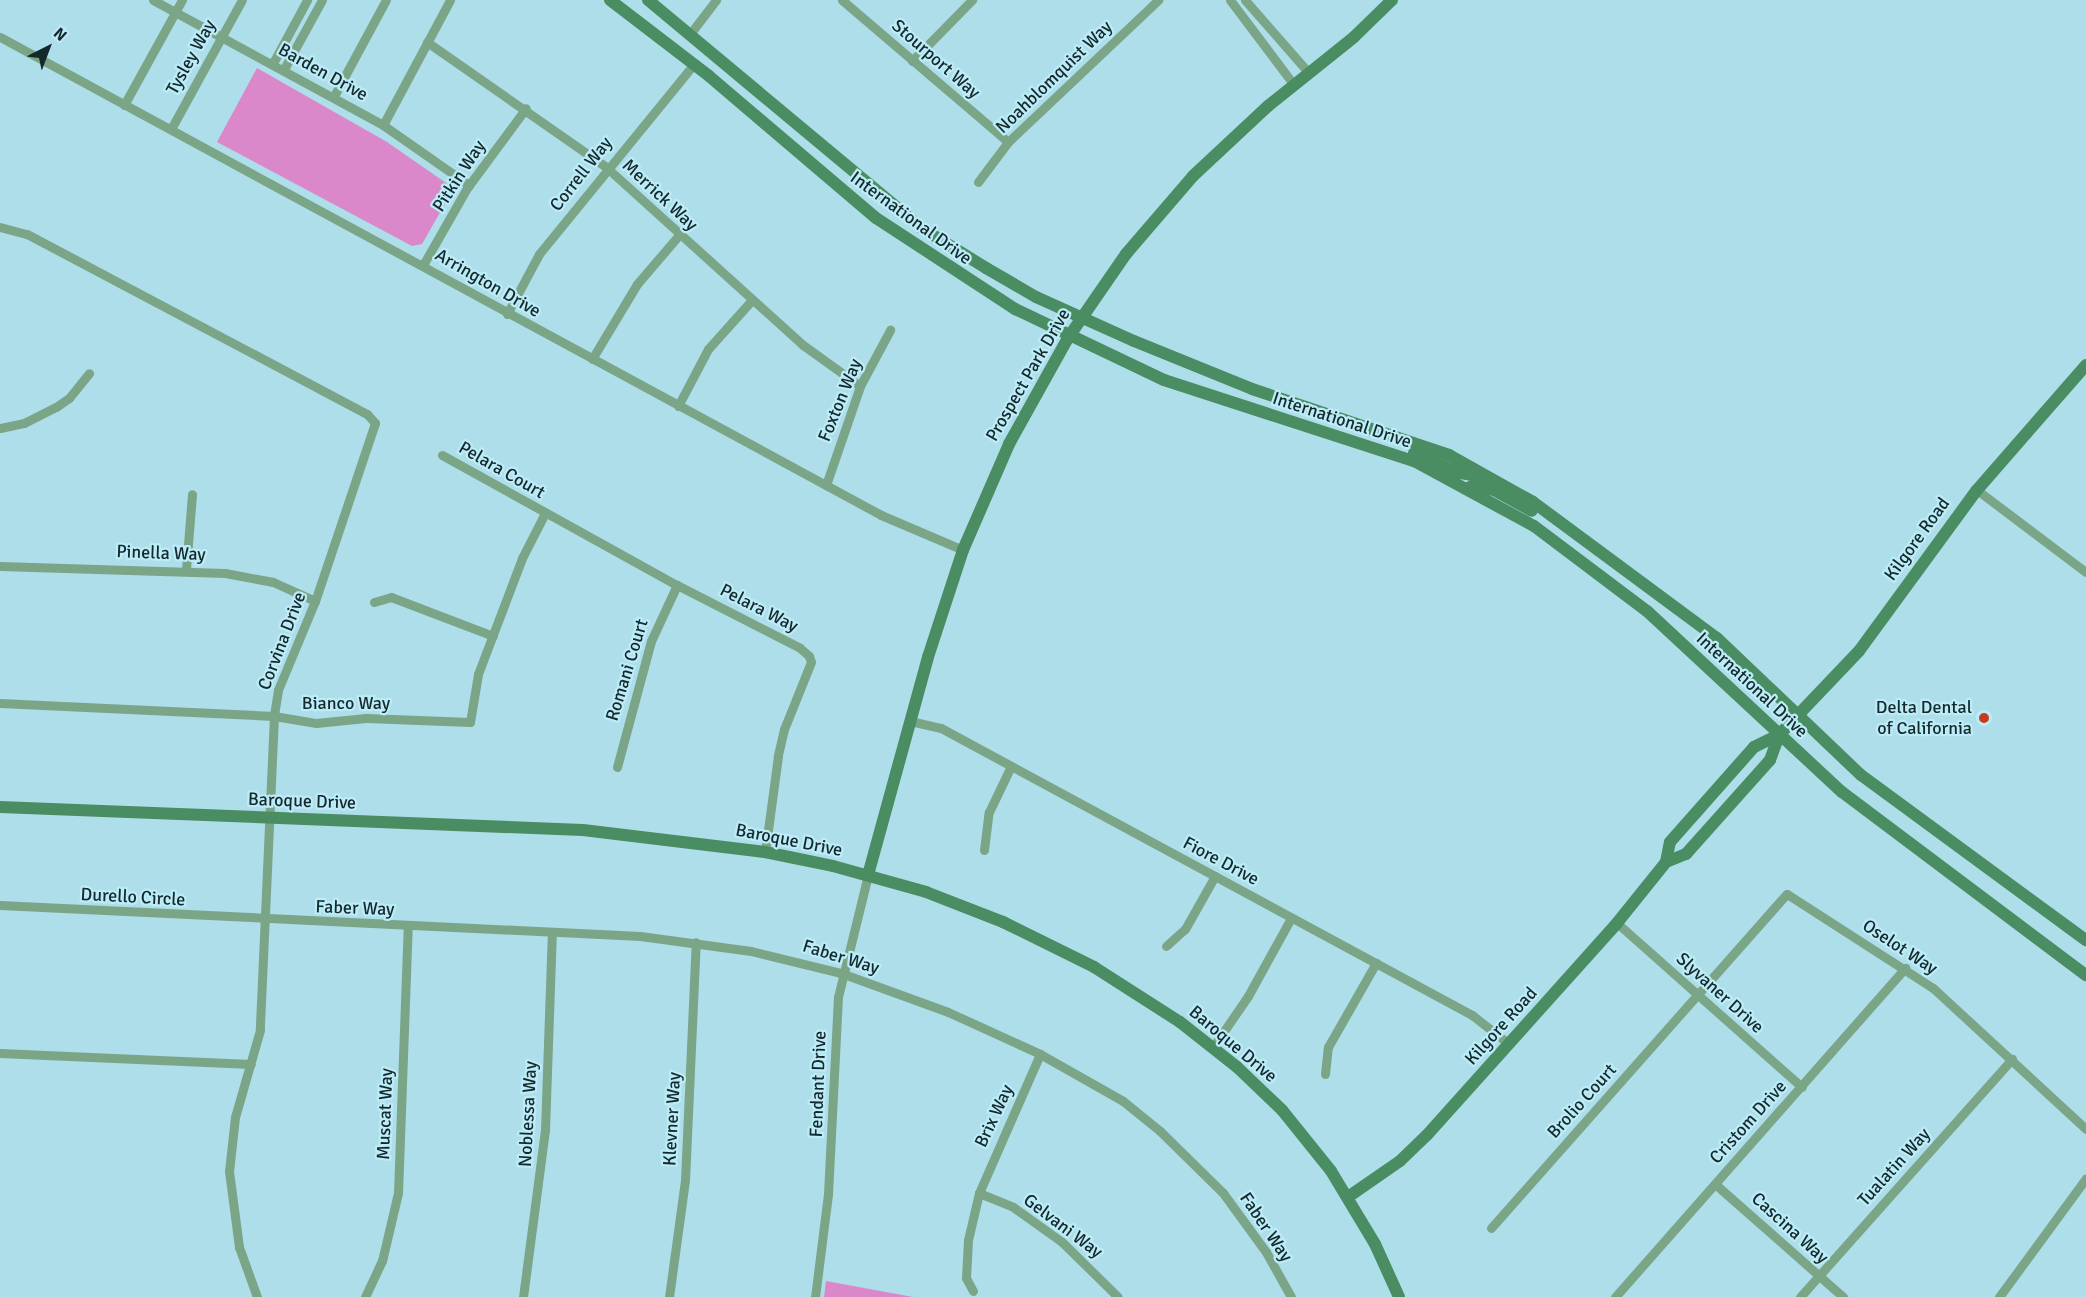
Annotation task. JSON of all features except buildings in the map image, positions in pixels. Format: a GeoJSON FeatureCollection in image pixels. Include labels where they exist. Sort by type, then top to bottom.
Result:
{"type":"FeatureCollection","features":[{"type":"Feature","properties":{"kind":"street","name":"Barden Drive"},"geometry":{"type":"LineString","coordinates":[[153,0],[334,96],[383,125],[470,185]]}},
{"type":"Feature","properties":{"kind":"street"},"geometry":{"type":"LineString","coordinates":[[124,105],[182,0]]}},
{"type":"Feature","properties":{"kind":"street","name":"Tysley Way"},"geometry":{"type":"LineString","coordinates":[[171,129],[242,0]]}},
{"type":"Feature","properties":{"kind":"street"},"geometry":{"type":"LineString","coordinates":[[273,63],[307,0]]}},
{"type":"Feature","properties":{"kind":"street"},"geometry":{"type":"LineString","coordinates":[[284,69],[322,0]]}},
{"type":"Feature","properties":{"kind":"street"},"geometry":{"type":"LineString","coordinates":[[334,96],[384,0]]}},
{"type":"Feature","properties":{"kind":"street"},"geometry":{"type":"LineString","coordinates":[[383,125],[450,0]]}},
{"type":"Feature","properties":{"kind":"street","name":"International Drive"},"geometry":{"type":"LineString","coordinates":[[610,0],[694,64],[828,179],[910,243],[961,278],[1068,338],[1212,398],[1381,449],[1467,489],[1534,526],[1611,580],[1851,799],[2086,975]]}},
{"type":"Feature","properties":{"kind":"street","name":"International Drive"},"geometry":{"type":"LineString","coordinates":[[648,0],[920,227],[1036,297],[1252,388],[1449,455],[1564,524],[1716,638],[1861,775],[2086,940]]}},
{"type":"Feature","properties":{"kind":"street"},"geometry":{"type":"LineString","coordinates":[[690,34],[716,0]]}},
{"type":"Feature","properties":{"kind":"street","name":"Stourport Way"},"geometry":{"type":"LineString","coordinates":[[842,0],[1008,142]]}},
{"type":"Feature","properties":{"kind":"street"},"geometry":{"type":"LineString","coordinates":[[912,60],[972,0]]}},
{"type":"Feature","properties":{"kind":"street","name":"Noahblomquist Way"},"geometry":{"type":"LineString","coordinates":[[978,182],[1008,142],[1158,0]]}},
{"type":"Feature","properties":{"kind":"street"},"geometry":{"type":"LineString","coordinates":[[1230,0],[1294,85]]}},
{"type":"Feature","properties":{"kind":"street"},"geometry":{"type":"LineString","coordinates":[[1245,0],[1309,73]]}},
{"type":"Feature","properties":{"kind":"street","name":"Prospect Park Drive"},"geometry":{"type":"LineString","coordinates":[[868,874],[910,721],[963,550],[1006,449],[1068,338],[1126,254],[1193,176],[1392,0]]}},
{"type":"Feature","properties":{"kind":"street","name":"Arrington Drive"},"geometry":{"type":"LineString","coordinates":[[0,37],[881,515],[963,550]]}},
{"type":"Feature","properties":{"kind":"street","name":"Merrick Way"},"geometry":{"type":"LineString","coordinates":[[427,42],[526,108],[606,167],[804,345],[860,386]]}},
{"type":"Feature","properties":{"kind":"street","name":"Correll Way"},"geometry":{"type":"LineString","coordinates":[[507,314],[539,254],[606,167],[694,64]]}},
{"type":"Feature","properties":{"kind":"street","name":"Pitkin Way"},"geometry":{"type":"LineString","coordinates":[[423,265],[470,185],[526,108]]}},
{"type":"Feature","properties":{"kind":"street","name":"Corvina Drive"},"geometry":{"type":"LineString","coordinates":[[0,227],[27,234],[372,418],[375,433],[315,601],[278,690],[274,716],[260,1030],[235,1117],[230,1182],[239,1247],[257,1297]]}},
{"type":"Feature","properties":{"kind":"street"},"geometry":{"type":"LineString","coordinates":[[592,359],[637,284],[679,235]]}},
{"type":"Feature","properties":{"kind":"street"},"geometry":{"type":"LineString","coordinates":[[678,406],[708,348],[752,300]]}},
{"type":"Feature","properties":{"kind":"street","name":"Foxton Way"},"geometry":{"type":"LineString","coordinates":[[826,485],[860,386],[890,330]]}},
{"type":"Feature","properties":{"kind":"street","name":"Kilgore Road"},"geometry":{"type":"LineString","coordinates":[[1348,1197],[1400,1161],[1427,1135],[1617,923],[1666,862],[1670,842],[1754,747],[1779,735],[1859,651],[1977,490],[2086,365]]}},
{"type":"Feature","properties":{"kind":"street"},"geometry":{"type":"LineString","coordinates":[[0,428],[24,423],[56,407],[69,398],[89,373]]}},
{"type":"Feature","properties":{"kind":"street"},"geometry":{"type":"LineString","coordinates":[[1381,449],[1405,449],[1460,473],[1489,477]]}},
{"type":"Feature","properties":{"kind":"street","name":"Pelara Court"},"geometry":{"type":"LineString","coordinates":[[442,455],[545,513]]}},
{"type":"Feature","properties":{"kind":"street"},"geometry":{"type":"LineString","coordinates":[[1467,489],[1472,486],[1494,490],[1564,524]]}},
{"type":"Feature","properties":{"kind":"street"},"geometry":{"type":"LineString","coordinates":[[1977,490],[2086,572]]}},
{"type":"Feature","properties":{"kind":"street"},"geometry":{"type":"LineString","coordinates":[[186,569],[192,494]]}},
{"type":"Feature","properties":{"kind":"street","name":"Pelara Way"},"geometry":{"type":"LineString","coordinates":[[545,513],[677,585],[800,648],[811,662],[784,729],[765,852]]}},
{"type":"Feature","properties":{"kind":"street","name":"Bianco Way"},"geometry":{"type":"LineString","coordinates":[[0,703],[274,716],[316,723],[366,718],[470,722],[474,689],[493,636],[522,558],[545,513]]}},
{"type":"Feature","properties":{"kind":"street","name":"Pinella Way"},"geometry":{"type":"LineString","coordinates":[[0,566],[186,569],[248,576],[315,601]]}},
{"type":"Feature","properties":{"kind":"street","name":"Romani Court"},"geometry":{"type":"LineString","coordinates":[[616,767],[651,641],[677,585]]}},
{"type":"Feature","properties":{"kind":"street"},"geometry":{"type":"LineString","coordinates":[[374,602],[391,597],[493,636]]}},
{"type":"Feature","properties":{"kind":"street","name":"Fiore Drive"},"geometry":{"type":"LineString","coordinates":[[910,721],[940,728],[1215,876],[1472,1015],[1509,1044]]}},
{"type":"Feature","properties":{"kind":"street","name":"Kilgore Road"},"geometry":{"type":"LineString","coordinates":[[1666,862],[1686,854],[1770,760],[1779,735]]}},
{"type":"Feature","properties":{"kind":"street"},"geometry":{"type":"LineString","coordinates":[[984,850],[989,812],[1011,766]]}},
{"type":"Feature","properties":{"kind":"street","name":"Baroque Drive"},"geometry":{"type":"LineString","coordinates":[[0,807],[573,829],[765,852],[868,874],[955,903],[1040,939],[1129,988],[1213,1047],[1282,1110],[1348,1197],[1400,1297]]}},
{"type":"Feature","properties":{"kind":"street","name":"Fendant Drive"},"geometry":{"type":"LineString","coordinates":[[815,1297],[828,1194],[841,973],[868,874]]}},
{"type":"Feature","properties":{"kind":"street"},"geometry":{"type":"LineString","coordinates":[[1166,946],[1185,929],[1215,876]]}},
{"type":"Feature","properties":{"kind":"street","name":"Oselot Way"},"geometry":{"type":"LineString","coordinates":[[1698,995],[1787,894],[1905,968],[1968,1017],[2086,1130]]}},
{"type":"Feature","properties":{"kind":"street","name":"Durello Circle"},"geometry":{"type":"LineString","coordinates":[[0,905],[264,921]]}},
{"type":"Feature","properties":{"kind":"street"},"geometry":{"type":"LineString","coordinates":[[1213,1047],[1248,996],[1292,918]]}},
{"type":"Feature","properties":{"kind":"street","name":"Faber Way"},"geometry":{"type":"LineString","coordinates":[[264,921],[552,932],[696,942],[841,973],[948,1012],[1040,1054],[1123,1101],[1193,1161],[1241,1216],[1291,1297]]}},
{"type":"Feature","properties":{"kind":"street","name":"Slyvaner Drive"},"geometry":{"type":"LineString","coordinates":[[1617,923],[1802,1086]]}},
{"type":"Feature","properties":{"kind":"street","name":"Muscat Way"},"geometry":{"type":"LineString","coordinates":[[365,1297],[382,1261],[398,1193],[408,926]]}},
{"type":"Feature","properties":{"kind":"street","name":"Noblessa Way"},"geometry":{"type":"LineString","coordinates":[[523,1297],[544,1130],[552,932]]}},
{"type":"Feature","properties":{"kind":"street","name":"Klevner Way"},"geometry":{"type":"LineString","coordinates":[[669,1297],[685,1180],[696,942]]}},
{"type":"Feature","properties":{"kind":"street"},"geometry":{"type":"LineString","coordinates":[[1324,1074],[1328,1047],[1376,963]]}},
{"type":"Feature","properties":{"kind":"street","name":"Cristom Drive"},"geometry":{"type":"LineString","coordinates":[[1615,1297],[1905,968]]}},
{"type":"Feature","properties":{"kind":"street","name":"Brolio Court"},"geometry":{"type":"LineString","coordinates":[[1491,1228],[1698,995]]}},
{"type":"Feature","properties":{"kind":"street"},"geometry":{"type":"LineString","coordinates":[[0,1053],[251,1064]]}},
{"type":"Feature","properties":{"kind":"street","name":"Brix Way"},"geometry":{"type":"LineString","coordinates":[[973,1291],[966,1278],[968,1240],[979,1193],[1040,1054]]}},
{"type":"Feature","properties":{"kind":"street","name":"Tualatin Way"},"geometry":{"type":"LineString","coordinates":[[1800,1297],[2012,1059]]}},
{"type":"Feature","properties":{"kind":"street"},"geometry":{"type":"LineString","coordinates":[[1999,1297],[2086,1178]]}},
{"type":"Feature","properties":{"kind":"street","name":"Cascina Way"},"geometry":{"type":"LineString","coordinates":[[1715,1184],[1843,1297]]}},
{"type":"Feature","properties":{"kind":"street","name":"Gelvani Way"},"geometry":{"type":"LineString","coordinates":[[979,1193],[1013,1208],[1062,1242],[1118,1297]]}},
{"type":"Feature","properties":{"kind":"shaded area"},"geometry":{"type":"Polygon","coordinates":[[[257,68],[387,142],[449,185],[450,195],[422,244],[412,246],[217,142],[257,68]]]}},
{"type":"Feature","properties":{"kind":"shaded area"},"geometry":{"type":"Polygon","coordinates":[[[826,1281],[913,1297],[824,1297],[826,1281]]]}},
{"type":"Feature","properties":{"kind":"place","name":"Delta Dental of California"},"geometry":{"type":"Point","coordinates":[1984,718]}}]}
